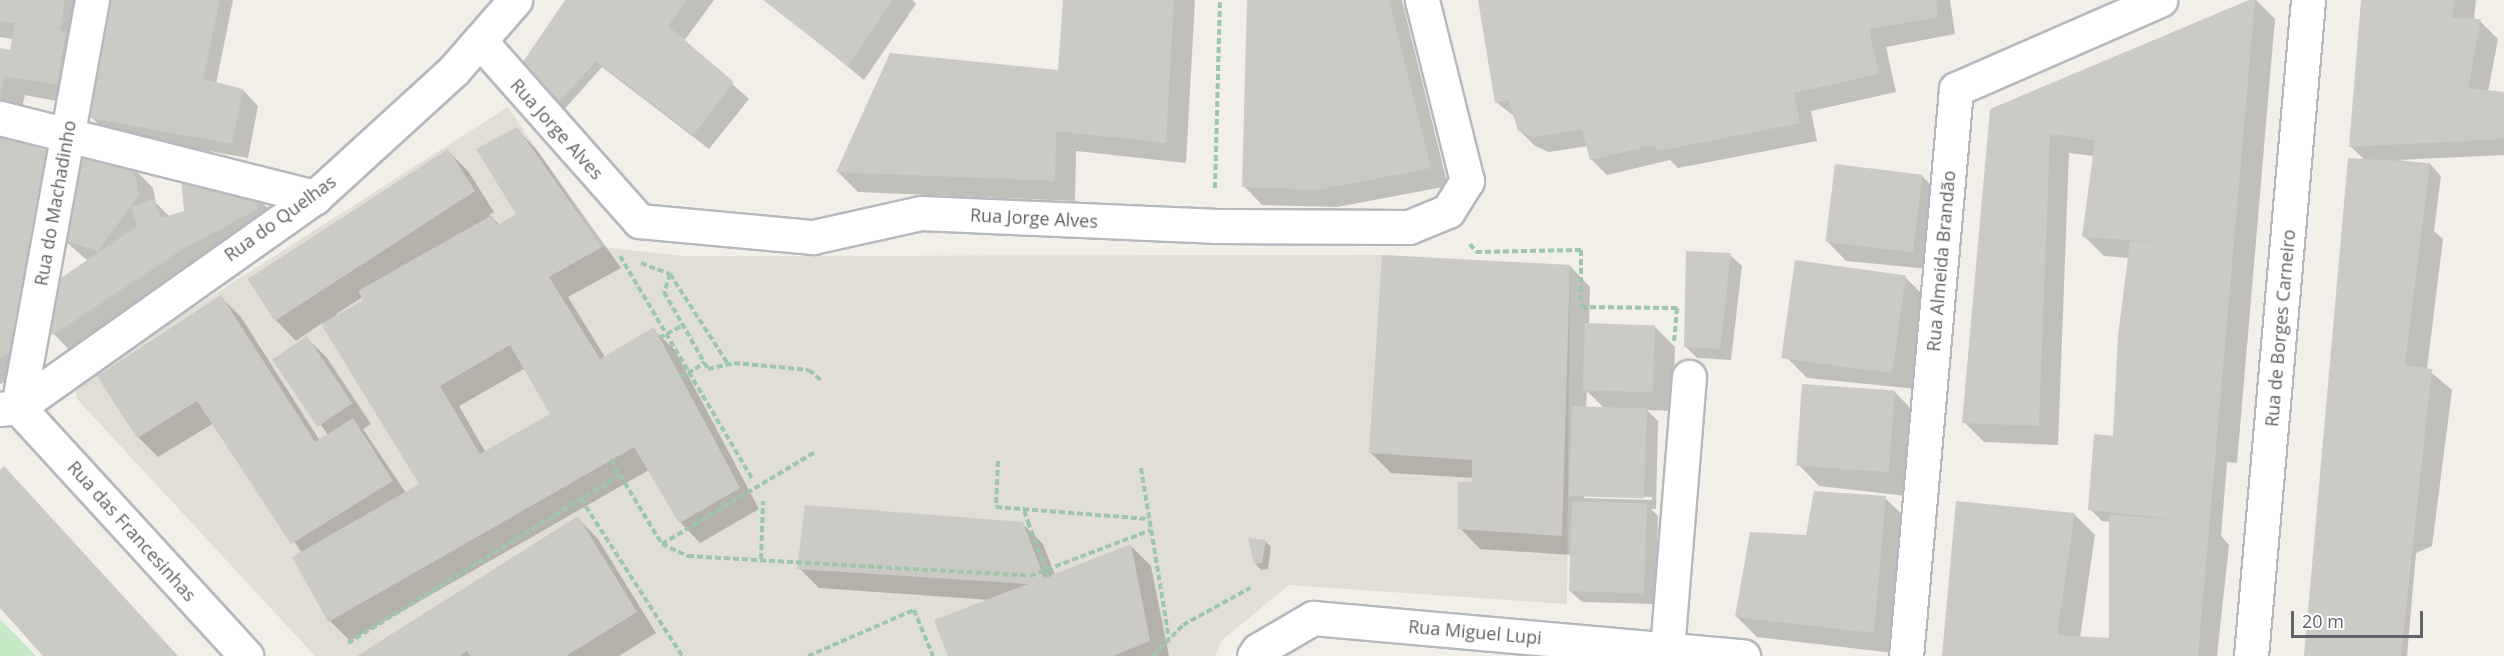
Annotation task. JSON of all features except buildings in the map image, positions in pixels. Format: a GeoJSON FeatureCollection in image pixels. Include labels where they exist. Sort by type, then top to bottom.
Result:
{"type":"FeatureCollection","features":[{"type":"Feature","properties":{"kind":"street","name":"Rua do Machadinho"},"geometry":{"type":"LineString","coordinates":[[9,408],[67,135],[92,0]]}},
{"type":"Feature","properties":{"kind":"street","name":"Rua do Quelhas"},"geometry":{"type":"LineString","coordinates":[[9,408],[315,197],[454,70],[515,0]]}},
{"type":"Feature","properties":{"kind":"street"},"geometry":{"type":"LineString","coordinates":[[1422,0],[1467,181],[1448,211]]}},
{"type":"Feature","properties":{"kind":"street","name":"Rua Almeida Brandão"},"geometry":{"type":"LineString","coordinates":[[1906,656],[1956,90],[2160,0]]}},
{"type":"Feature","properties":{"kind":"street","name":"Rua de Borges Carneiro"},"geometry":{"type":"LineString","coordinates":[[2251,656],[2308,0]]}},
{"type":"Feature","properties":{"kind":"street","name":"Rua Jorge Alves"},"geometry":{"type":"LineString","coordinates":[[480,42],[639,221],[813,237],[921,213],[1214,226],[1409,227],[1448,211]]}},
{"type":"Feature","properties":{"kind":"street"},"geometry":{"type":"LineString","coordinates":[[0,118],[315,197]]}},
{"type":"Feature","properties":{"kind":"street"},"geometry":{"type":"LineString","coordinates":[[1667,650],[1689,377]]}},
{"type":"Feature","properties":{"kind":"street","name":"Rua das Francesinhas"},"geometry":{"type":"LineString","coordinates":[[9,408],[246,656]]}},
{"type":"Feature","properties":{"kind":"street","name":"Rua Miguel Lupi"},"geometry":{"type":"LineString","coordinates":[[1254,656],[1258,650],[1313,618],[1743,656]]}},
{"type":"Feature","properties":{"kind":"path"},"geometry":{"type":"LineString","coordinates":[[1214,226],[1220,0]]}},
{"type":"Feature","properties":{"kind":"path"},"geometry":{"type":"LineString","coordinates":[[1448,211],[1476,252],[1581,250],[1581,307],[1677,308]]}},
{"type":"Feature","properties":{"kind":"path"},"geometry":{"type":"LineString","coordinates":[[728,364],[670,274],[619,256],[753,480]]}},
{"type":"Feature","properties":{"kind":"path"},"geometry":{"type":"LineString","coordinates":[[670,274],[664,292],[708,369],[728,364],[809,370],[822,380]]}},
{"type":"Feature","properties":{"kind":"path"},"geometry":{"type":"LineString","coordinates":[[660,338],[683,325]]}},
{"type":"Feature","properties":{"kind":"path"},"geometry":{"type":"LineString","coordinates":[[680,377],[705,362]]}},
{"type":"Feature","properties":{"kind":"path"},"geometry":{"type":"LineString","coordinates":[[662,544],[815,452]]}},
{"type":"Feature","properties":{"kind":"path"},"geometry":{"type":"LineString","coordinates":[[611,459],[662,544],[688,556],[1030,576],[1152,530]]}},
{"type":"Feature","properties":{"kind":"path"},"geometry":{"type":"LineString","coordinates":[[998,461],[996,507],[1149,519]]}},
{"type":"Feature","properties":{"kind":"path"},"geometry":{"type":"LineString","coordinates":[[1141,468],[1170,639]]}},
{"type":"Feature","properties":{"kind":"path"},"geometry":{"type":"LineString","coordinates":[[348,643],[620,475]]}},
{"type":"Feature","properties":{"kind":"path"},"geometry":{"type":"LineString","coordinates":[[581,499],[682,656]]}},
{"type":"Feature","properties":{"kind":"path"},"geometry":{"type":"LineString","coordinates":[[761,559],[763,501]]}},
{"type":"Feature","properties":{"kind":"path"},"geometry":{"type":"LineString","coordinates":[[1024,511],[1049,577]]}},
{"type":"Feature","properties":{"kind":"path"},"geometry":{"type":"LineString","coordinates":[[1153,656],[1183,625],[1250,588]]}},
{"type":"Feature","properties":{"kind":"path"},"geometry":{"type":"LineString","coordinates":[[808,656],[914,610],[933,656]]}},
{"type":"Feature","properties":{"kind":"shaded area"},"geometry":{"type":"Polygon","coordinates":[[[508,107],[602,247],[684,256],[1382,255],[1570,265],[1567,604],[1289,585],[1222,640],[1215,656],[315,656],[77,399],[75,383],[508,107]]]}},
{"type":"Feature","properties":{"kind":"green space"},"geometry":{"type":"Polygon","coordinates":[[[0,619],[36,656],[0,656],[0,619]]]}}]}
